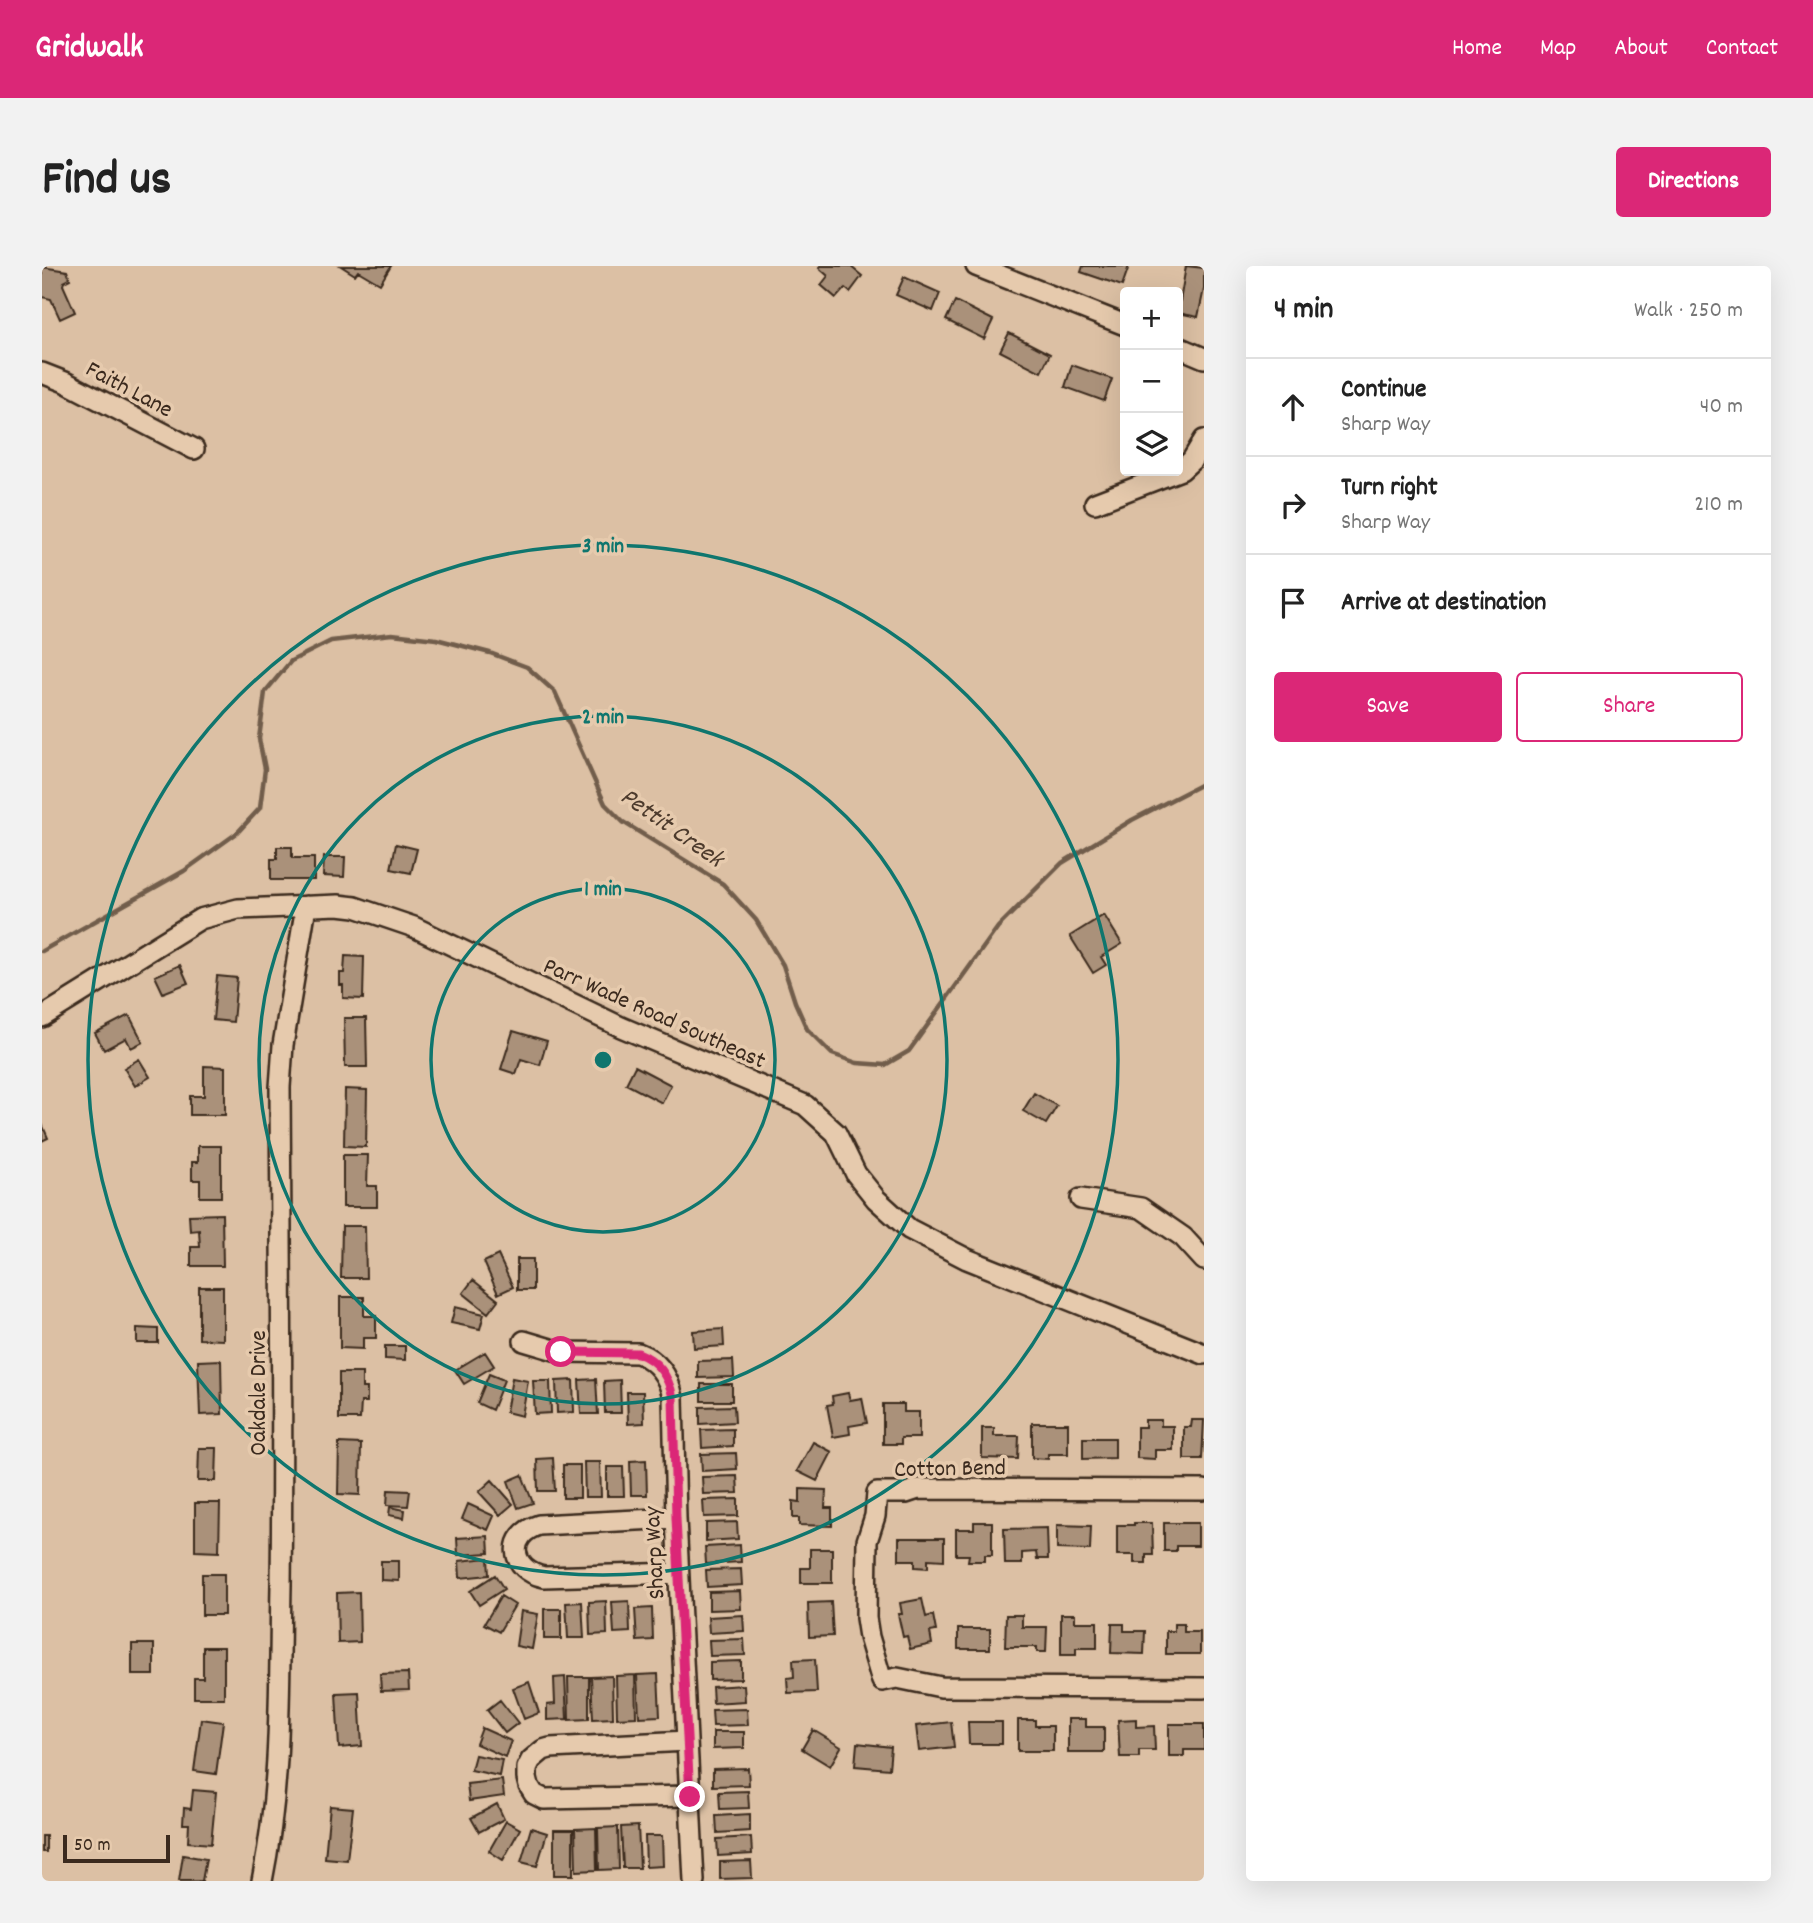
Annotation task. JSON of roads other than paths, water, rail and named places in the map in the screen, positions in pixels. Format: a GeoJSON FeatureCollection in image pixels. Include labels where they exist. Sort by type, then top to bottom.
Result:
{"type":"FeatureCollection","features":[{"type":"Feature","properties":{"kind":"street"},"geometry":{"type":"LineString","coordinates":[[976,266],[1120,323]]}},
{"type":"Feature","properties":{"kind":"street"},"geometry":{"type":"LineString","coordinates":[[1183,349],[1204,358]]}},
{"type":"Feature","properties":{"kind":"street","name":"Faith Lane"},"geometry":{"type":"LineString","coordinates":[[42,373],[65,382],[194,449]]}},
{"type":"Feature","properties":{"kind":"street"},"geometry":{"type":"LineString","coordinates":[[1095,503],[1181,470],[1192,460],[1204,440]]}},
{"type":"Feature","properties":{"kind":"street","name":"Oakdale Drive"},"geometry":{"type":"LineString","coordinates":[[262,1881],[272,1833],[278,1765],[282,1492],[280,1087],[283,1045],[306,906]]}},
{"type":"Feature","properties":{"kind":"street","name":"Parr Wade Road Southeast"},"geometry":{"type":"LineString","coordinates":[[42,1017],[200,919],[238,909],[355,907],[414,927],[621,1027],[805,1105],[836,1133],[856,1174],[876,1199],[909,1229],[967,1259],[1204,1354]]}},
{"type":"Feature","properties":{"kind":"street"},"geometry":{"type":"LineString","coordinates":[[1081,1199],[1142,1209],[1183,1237],[1204,1260]]}},
{"type":"Feature","properties":{"kind":"street","name":"Sharp Way"},"geometry":{"type":"LineString","coordinates":[[524,1341],[561,1352],[638,1353],[647,1356],[662,1369],[667,1378],[673,1398],[678,1573],[694,1881]]}},
{"type":"Feature","properties":{"kind":"street","name":"Cotton Bend"},"geometry":{"type":"LineString","coordinates":[[1204,1490],[918,1489],[906,1493],[877,1493],[875,1516],[867,1541],[866,1618],[882,1681],[897,1678],[941,1687],[1204,1688]]}},
{"type":"Feature","properties":{"kind":"street"},"geometry":{"type":"LineString","coordinates":[[676,1518],[539,1524],[525,1531],[520,1537],[517,1554],[523,1569],[544,1577],[678,1573]]}},
{"type":"Feature","properties":{"kind":"street"},"geometry":{"type":"LineString","coordinates":[[687,1741],[550,1748],[531,1760],[527,1777],[534,1794],[544,1799],[690,1797]]}},
{"type":"Feature","properties":{"kind":"waterway","name":"Pettit Creek"},"geometry":{"type":"LineString","coordinates":[[42,951],[184,871],[237,833],[260,808],[265,769],[259,739],[265,692],[291,661],[331,641],[392,634],[436,639],[490,653],[527,667],[555,692],[605,804],[623,822],[723,884],[756,920],[783,965],[807,1029],[832,1054],[857,1063],[885,1065],[909,1051],[998,927],[1062,863],[1132,820],[1204,783]]}}]}
